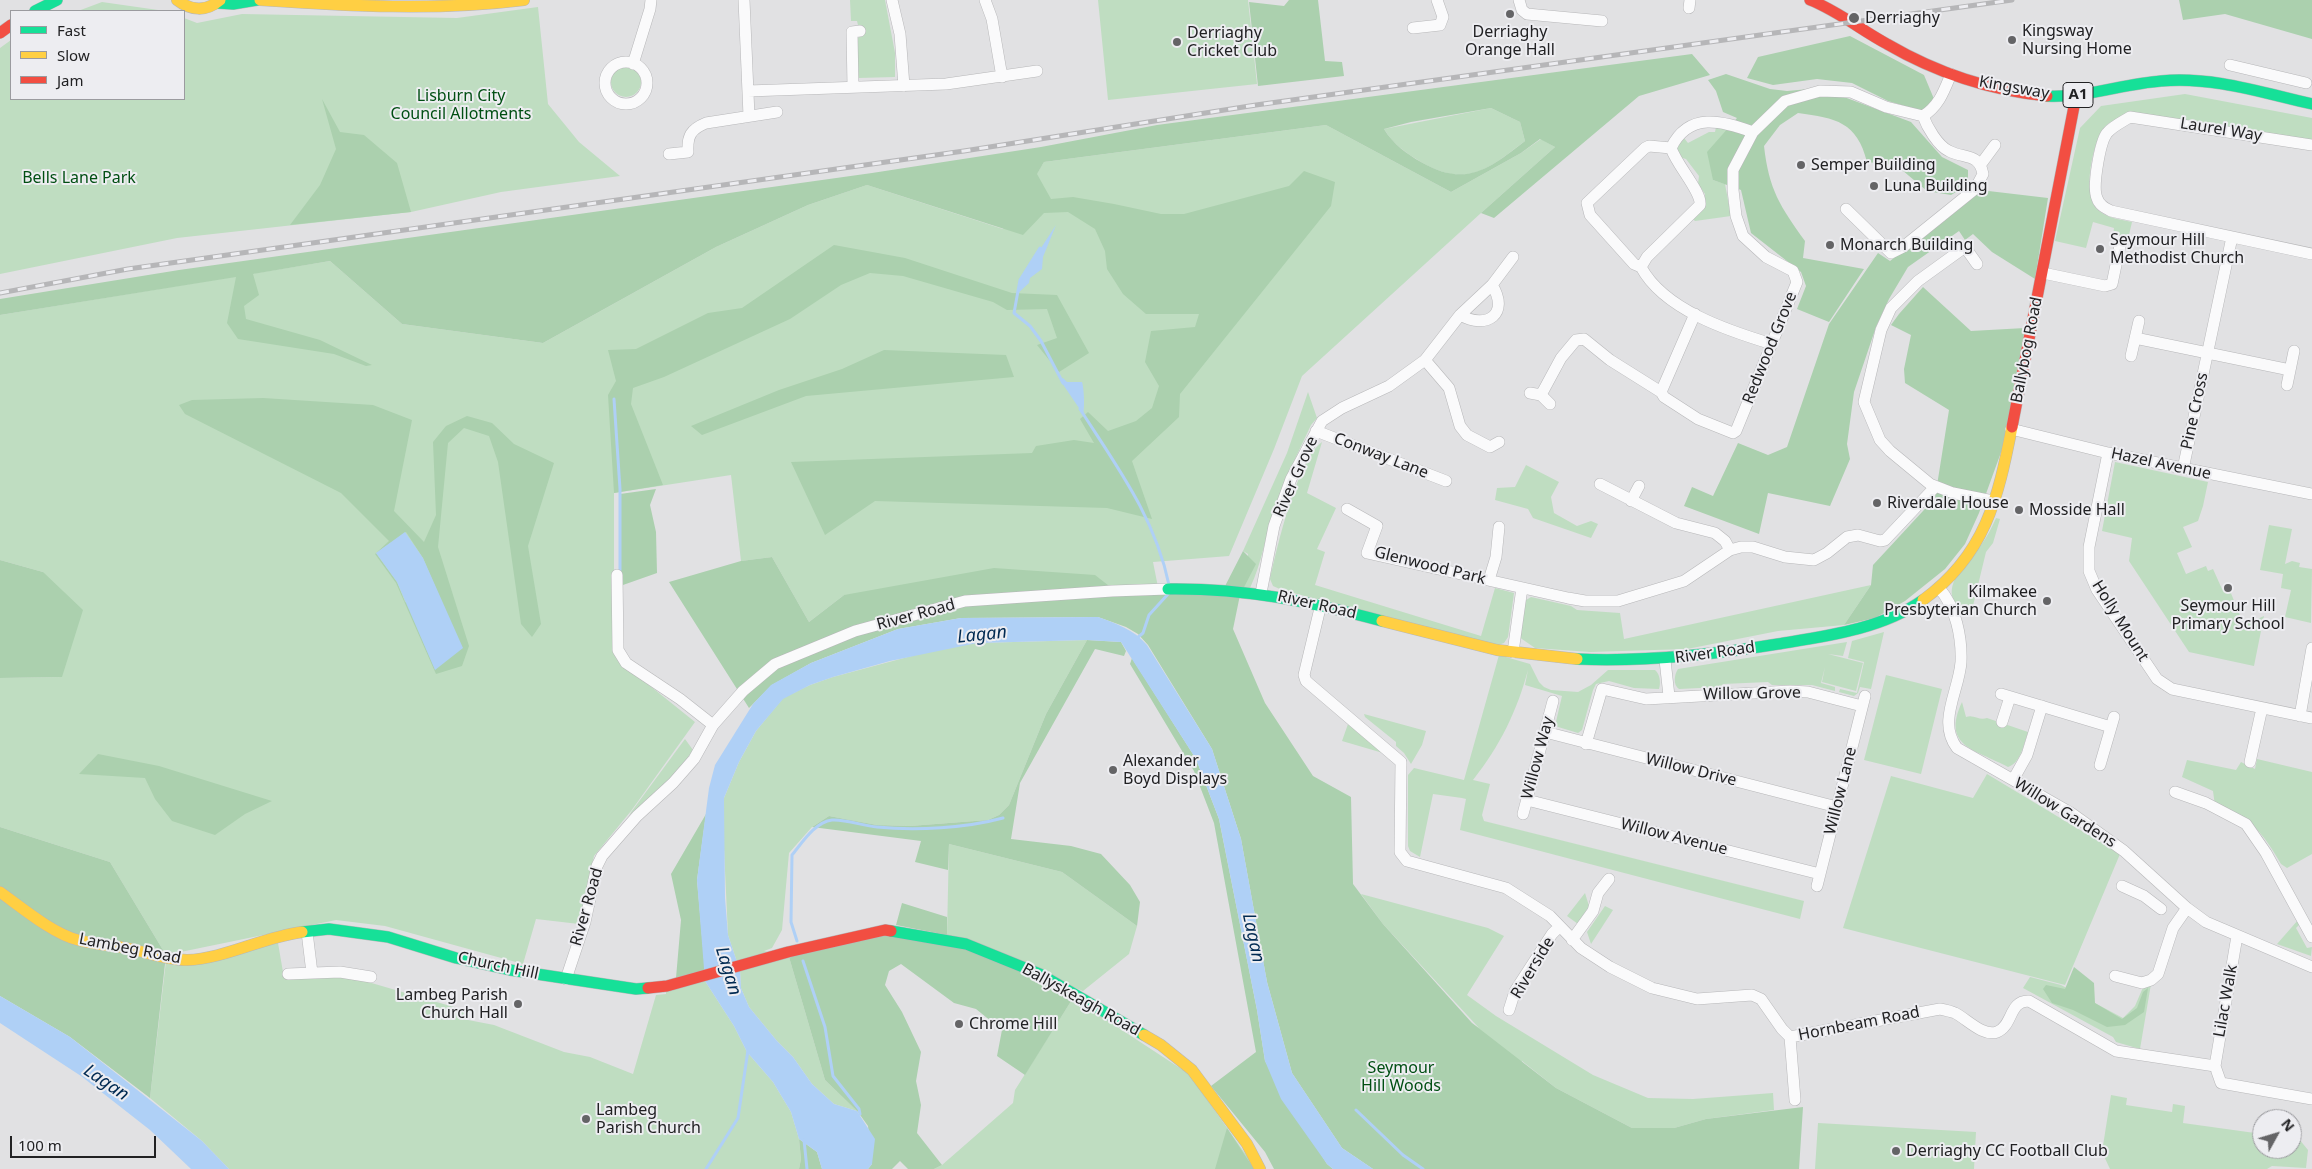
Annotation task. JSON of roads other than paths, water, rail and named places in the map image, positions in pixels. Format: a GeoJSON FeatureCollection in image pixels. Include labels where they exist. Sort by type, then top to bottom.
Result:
{"type":"FeatureCollection","features":[{"type":"Feature","properties":{"kind":"main road"},"geometry":{"type":"LineString","coordinates":[[37,10],[57,0]]}},
{"type":"Feature","properties":{"kind":"main road"},"geometry":{"type":"LineString","coordinates":[[177,0],[191,8],[200,10],[219,2],[233,4],[259,0],[484,6],[524,0]]}},
{"type":"Feature","properties":{"kind":"main road","name":"Kingsway"},"geometry":{"type":"LineString","coordinates":[[1810,0],[1848,19],[1887,45],[1951,74],[1977,83],[2019,92],[2076,96],[2128,85],[2173,80],[2220,82],[2312,104]]}},
{"type":"Feature","properties":{"kind":"main road","name":"Ballybog Road"},"geometry":{"type":"LineString","coordinates":[[1939,588],[1967,560],[1982,533],[2000,482],[2043,274],[2076,96]]}},
{"type":"Feature","properties":{"kind":"main road","name":"River Road"},"geometry":{"type":"LineString","coordinates":[[1169,589],[1229,589],[1261,593],[1321,604],[1459,641],[1513,652],[1546,657],[1599,661],[1665,660],[1757,647],[1860,629],[1884,622],[1914,607],[1939,588]]}},
{"type":"Feature","properties":{"kind":"main road","name":"Lambeg Road"},"geometry":{"type":"LineString","coordinates":[[0,892],[45,924],[76,940],[128,948],[164,958],[187,960],[228,952],[280,935],[329,929]]}},
{"type":"Feature","properties":{"kind":"main road","name":"Church Hill"},"geometry":{"type":"LineString","coordinates":[[329,929],[388,937],[456,958],[566,979],[622,988],[670,986]]}},
{"type":"Feature","properties":{"kind":"main road","name":"Ballyskeagh Road"},"geometry":{"type":"LineString","coordinates":[[670,986],[788,952],[885,930],[966,944],[1040,974],[1092,1002],[1161,1045],[1192,1070],[1247,1144],[1260,1169]]}},
{"type":"Feature","properties":{"kind":"street"},"geometry":{"type":"LineString","coordinates":[[633,64],[651,0]]}},
{"type":"Feature","properties":{"kind":"street"},"geometry":{"type":"LineString","coordinates":[[744,0],[749,116]]}},
{"type":"Feature","properties":{"kind":"street"},"geometry":{"type":"LineString","coordinates":[[892,0],[900,34],[904,86]]}},
{"type":"Feature","properties":{"kind":"street"},"geometry":{"type":"LineString","coordinates":[[984,0],[992,19],[1002,77]]}},
{"type":"Feature","properties":{"kind":"street"},"geometry":{"type":"LineString","coordinates":[[1413,28],[1440,25],[1443,17],[1438,0]]}},
{"type":"Feature","properties":{"kind":"street"},"geometry":{"type":"LineString","coordinates":[[1519,0],[1522,10],[1527,14],[1602,21]]}},
{"type":"Feature","properties":{"kind":"street"},"geometry":{"type":"LineString","coordinates":[[853,88],[852,32],[860,31]]}},
{"type":"Feature","properties":{"kind":"street"},"geometry":{"type":"LineString","coordinates":[[2230,65],[2306,84]]}},
{"type":"Feature","properties":{"kind":"street"},"geometry":{"type":"LineString","coordinates":[[748,91],[946,84],[1037,71]]}},
{"type":"Feature","properties":{"kind":"street"},"geometry":{"type":"LineString","coordinates":[[2256,91],[2260,71]]}},
{"type":"Feature","properties":{"kind":"street"},"geometry":{"type":"LineString","coordinates":[[1846,209],[1891,253],[1904,247],[1975,189],[1983,174],[1981,164],[1976,159],[1947,151],[1928,128],[1923,116],[1932,111],[1942,96],[1951,74]]}},
{"type":"Feature","properties":{"kind":"street","name":"Redwood Grove"},"geometry":{"type":"LineString","coordinates":[[1550,404],[1535,394],[1576,340],[1584,339],[1610,360],[1661,392],[1664,397],[1698,419],[1733,433],[1736,431],[1797,282],[1793,271],[1766,257],[1743,236],[1736,216],[1732,190],[1733,170],[1753,132],[1785,101],[1820,91],[1851,92],[1886,107],[1923,116]]}},
{"type":"Feature","properties":{"kind":"street"},"geometry":{"type":"LineString","coordinates":[[668,154],[688,152],[690,134],[695,127],[706,123],[776,112]]}},
{"type":"Feature","properties":{"kind":"street","name":"Laurel Way"},"geometry":{"type":"LineString","coordinates":[[2232,237],[2136,218],[2102,206],[2097,199],[2094,187],[2106,135],[2116,125],[2130,117],[2312,145]]}},
{"type":"Feature","properties":{"kind":"street"},"geometry":{"type":"LineString","coordinates":[[1641,267],[1647,257],[1700,205],[1699,193],[1675,161],[1671,148],[1674,142],[1686,131],[1700,123],[1718,121],[1753,132]]}},
{"type":"Feature","properties":{"kind":"street"},"geometry":{"type":"LineString","coordinates":[[1671,148],[1649,146],[1645,148],[1587,203],[1590,215],[1634,264],[1641,267],[1646,277],[1665,295],[1695,314],[1730,331],[1772,344]]}},
{"type":"Feature","properties":{"kind":"street"},"geometry":{"type":"LineString","coordinates":[[1981,164],[1995,146]]}},
{"type":"Feature","properties":{"kind":"street"},"geometry":{"type":"LineString","coordinates":[[2232,237],[2312,254]]}},
{"type":"Feature","properties":{"kind":"street","name":"Pine Cross"},"geometry":{"type":"LineString","coordinates":[[2183,469],[2232,237]]}},
{"type":"Feature","properties":{"kind":"street"},"geometry":{"type":"LineString","coordinates":[[2043,274],[2105,286],[2112,284],[2121,241]]}},
{"type":"Feature","properties":{"kind":"street"},"geometry":{"type":"LineString","coordinates":[[1977,264],[1965,247],[1918,281],[1892,308],[1881,330],[1864,402],[1880,440],[1909,468],[1935,487],[1993,501]]}},
{"type":"Feature","properties":{"kind":"street","name":"River Grove"},"geometry":{"type":"LineString","coordinates":[[1261,593],[1274,526],[1291,479],[1322,421],[1342,408],[1388,386],[1425,360],[1460,315],[1492,285],[1513,257]]}},
{"type":"Feature","properties":{"kind":"street"},"geometry":{"type":"LineString","coordinates":[[1460,315],[1473,322],[1484,322],[1495,315],[1499,309],[1499,297],[1492,285]]}},
{"type":"Feature","properties":{"kind":"street"},"geometry":{"type":"LineString","coordinates":[[1661,392],[1695,314]]}},
{"type":"Feature","properties":{"kind":"street"},"geometry":{"type":"LineString","coordinates":[[2131,356],[2139,321]]}},
{"type":"Feature","properties":{"kind":"street","name":"Pine Cross"},"geometry":{"type":"LineString","coordinates":[[2135,338],[2290,370]]}},
{"type":"Feature","properties":{"kind":"street"},"geometry":{"type":"LineString","coordinates":[[2287,385],[2294,351]]}},
{"type":"Feature","properties":{"kind":"street"},"geometry":{"type":"LineString","coordinates":[[1425,360],[1449,388],[1460,426],[1467,435],[1490,447],[1499,442]]}},
{"type":"Feature","properties":{"kind":"street","name":"Hazel Avenue"},"geometry":{"type":"LineString","coordinates":[[2011,430],[2183,469],[2312,494]]}},
{"type":"Feature","properties":{"kind":"street","name":"Conway Lane"},"geometry":{"type":"LineString","coordinates":[[1316,431],[1446,481]]}},
{"type":"Feature","properties":{"kind":"street","name":"Holly Mount"},"geometry":{"type":"LineString","coordinates":[[2108,453],[2089,547],[2089,571],[2097,590],[2157,679],[2172,690],[2312,718]]}},
{"type":"Feature","properties":{"kind":"street"},"geometry":{"type":"LineString","coordinates":[[1600,484],[1676,523],[1715,533],[1725,541],[1730,550],[1752,547],[1785,557],[1814,560],[1848,537],[1858,535],[1880,541],[1885,540],[1935,487]]}},
{"type":"Feature","properties":{"kind":"street"},"geometry":{"type":"LineString","coordinates":[[1632,501],[1640,486]]}},
{"type":"Feature","properties":{"kind":"street","name":"Glenwood Park"},"geometry":{"type":"LineString","coordinates":[[1347,509],[1377,526],[1367,553],[1585,601],[1618,601],[1684,581],[1730,550]]}},
{"type":"Feature","properties":{"kind":"street"},"geometry":{"type":"LineString","coordinates":[[1489,580],[1496,557],[1499,528]]}},
{"type":"Feature","properties":{"kind":"street"},"geometry":{"type":"LineString","coordinates":[[617,575],[618,650],[626,664],[680,699],[713,725]]}},
{"type":"Feature","properties":{"kind":"street"},"geometry":{"type":"LineString","coordinates":[[1513,652],[1522,588]]}},
{"type":"Feature","properties":{"kind":"street","name":"Willow Gardens"},"geometry":{"type":"LineString","coordinates":[[1939,588],[1948,601],[1955,618],[1960,641],[1961,663],[1948,723],[1950,738],[1958,748],[2071,813],[2124,851],[2187,908],[2206,922],[2312,967]]}},
{"type":"Feature","properties":{"kind":"street","name":"River Road"},"geometry":{"type":"LineString","coordinates":[[566,979],[585,922],[597,866],[602,856],[637,816],[673,783],[689,765],[713,725],[743,691],[776,664],[855,631],[965,601],[1169,589]]}},
{"type":"Feature","properties":{"kind":"street","name":"Hornbeam Road"},"geometry":{"type":"LineString","coordinates":[[1321,604],[1304,675],[1306,682],[1401,762],[1400,852],[1407,861],[1506,888],[1550,916],[1581,948],[1610,967],[1652,988],[1697,998],[1752,995],[1761,999],[1782,1029],[1790,1037],[1940,1009],[1955,1014],[1988,1033],[2002,1029],[2017,1005],[2023,1001],[2029,1001],[2116,1051],[2215,1066]]}},
{"type":"Feature","properties":{"kind":"street"},"geometry":{"type":"LineString","coordinates":[[2300,716],[2312,648]]}},
{"type":"Feature","properties":{"kind":"street"},"geometry":{"type":"LineString","coordinates":[[1665,660],[1669,696]]}},
{"type":"Feature","properties":{"kind":"street","name":"Willow Grove"},"geometry":{"type":"LineString","coordinates":[[1586,744],[1599,694],[1602,690],[1646,699],[1669,696],[1808,692],[1864,701]]}},
{"type":"Feature","properties":{"kind":"street"},"geometry":{"type":"LineString","coordinates":[[2002,722],[2005,695],[2042,706],[2113,722],[2100,765]]}},
{"type":"Feature","properties":{"kind":"street","name":"Willow Way"},"geometry":{"type":"LineString","coordinates":[[1523,814],[1553,701]]}},
{"type":"Feature","properties":{"kind":"street","name":"Willow Lane"},"geometry":{"type":"LineString","coordinates":[[1818,880],[1864,701]]}},
{"type":"Feature","properties":{"kind":"street"},"geometry":{"type":"LineString","coordinates":[[2013,780],[2027,755],[2042,706]]}},
{"type":"Feature","properties":{"kind":"street"},"geometry":{"type":"LineString","coordinates":[[2250,762],[2262,708]]}},
{"type":"Feature","properties":{"kind":"street","name":"Willow Drive"},"geometry":{"type":"LineString","coordinates":[[1545,732],[1837,807]]}},
{"type":"Feature","properties":{"kind":"street"},"geometry":{"type":"LineString","coordinates":[[2175,792],[2206,803],[2246,824],[2266,853],[2312,937]]}},
{"type":"Feature","properties":{"kind":"street","name":"Willow Avenue"},"geometry":{"type":"LineString","coordinates":[[1527,800],[1818,880]]}},
{"type":"Feature","properties":{"kind":"street"},"geometry":{"type":"LineString","coordinates":[[1572,940],[1593,911],[1598,893],[1609,878]]}},
{"type":"Feature","properties":{"kind":"street"},"geometry":{"type":"LineString","coordinates":[[2144,896],[2157,880]]}},
{"type":"Feature","properties":{"kind":"street"},"geometry":{"type":"LineString","coordinates":[[2122,886],[2144,896],[2161,909]]}},
{"type":"Feature","properties":{"kind":"street"},"geometry":{"type":"LineString","coordinates":[[2115,976],[2142,982],[2151,980],[2158,974],[2173,928],[2187,908]]}},
{"type":"Feature","properties":{"kind":"street","name":"Riverside"},"geometry":{"type":"LineString","coordinates":[[1509,1010],[1516,991],[1552,934],[1560,927]]}},
{"type":"Feature","properties":{"kind":"street"},"geometry":{"type":"LineString","coordinates":[[308,932],[312,973]]}},
{"type":"Feature","properties":{"kind":"street","name":"Lilac Walk"},"geometry":{"type":"LineString","coordinates":[[2215,1066],[2237,936]]}},
{"type":"Feature","properties":{"kind":"street"},"geometry":{"type":"LineString","coordinates":[[288,974],[340,972],[371,977]]}},
{"type":"Feature","properties":{"kind":"street"},"geometry":{"type":"LineString","coordinates":[[1790,1037],[1795,1100]]}},
{"type":"Feature","properties":{"kind":"street"},"geometry":{"type":"LineString","coordinates":[[2215,1066],[2221,1083],[2312,1099]]}},
{"type":"Feature","properties":{"kind":"water"},"geometry":{"type":"Polygon","coordinates":[[[1056,225],[1043,257],[1042,269],[1030,278],[1029,283],[1016,295],[1020,280],[1056,225]]]}},
{"type":"Feature","properties":{"kind":"water"},"geometry":{"type":"Polygon","coordinates":[[[1063,378],[1067,382],[1082,382],[1083,414],[1060,380],[1063,378]]]}},
{"type":"Feature","properties":{"kind":"water"},"geometry":{"type":"Polygon","coordinates":[[[405,532],[423,558],[463,648],[435,670],[397,582],[376,553],[405,532]]]}},
{"type":"Feature","properties":{"kind":"water","name":"Lagan"},"geometry":{"type":"Polygon","coordinates":[[[1098,617],[1130,631],[1142,639],[1212,749],[1241,839],[1267,982],[1292,1073],[1342,1148],[1373,1169],[1333,1169],[1327,1164],[1281,1099],[1265,1061],[1257,1010],[1219,819],[1196,759],[1121,642],[1087,640],[977,643],[890,661],[810,685],[783,699],[756,731],[739,762],[724,798],[725,898],[728,935],[740,971],[741,988],[749,1007],[793,1057],[812,1084],[834,1104],[857,1111],[875,1139],[872,1164],[868,1169],[822,1169],[817,1152],[799,1139],[791,1112],[773,1082],[747,1052],[734,1026],[705,981],[697,880],[709,788],[715,765],[753,704],[771,685],[811,663],[898,629],[961,618],[1098,617]]]}},
{"type":"Feature","properties":{"kind":"water","name":"Lagan"},"geometry":{"type":"Polygon","coordinates":[[[0,996],[70,1037],[202,1141],[229,1169],[191,1169],[150,1130],[81,1076],[0,1023],[0,996]]]}},
{"type":"Feature","properties":{"kind":"waterway"},"geometry":{"type":"LineString","coordinates":[[1040,248],[1020,280],[1014,313],[1030,326],[1041,341],[1063,383]]}},
{"type":"Feature","properties":{"kind":"waterway"},"geometry":{"type":"LineString","coordinates":[[614,399],[620,489],[620,570]]}},
{"type":"Feature","properties":{"kind":"waterway"},"geometry":{"type":"LineString","coordinates":[[1080,409],[1133,493],[1154,537],[1163,560],[1169,585]]}},
{"type":"Feature","properties":{"kind":"waterway"},"geometry":{"type":"LineString","coordinates":[[1137,638],[1143,633],[1149,615],[1169,593]]}},
{"type":"Feature","properties":{"kind":"waterway"},"geometry":{"type":"LineString","coordinates":[[797,941],[791,922],[792,855],[809,834],[820,825],[837,820],[877,827],[924,829],[973,824],[1003,818]]}},
{"type":"Feature","properties":{"kind":"waterway"},"geometry":{"type":"LineString","coordinates":[[803,961],[825,1027],[833,1076],[859,1109],[860,1114]]}},
{"type":"Feature","properties":{"kind":"waterway"},"geometry":{"type":"LineString","coordinates":[[706,1169],[738,1118],[748,1050]]}},
{"type":"Feature","properties":{"kind":"waterway"},"geometry":{"type":"LineString","coordinates":[[1356,1110],[1403,1155],[1423,1169]]}},
{"type":"Feature","properties":{"kind":"waterway"},"geometry":{"type":"LineString","coordinates":[[804,1140],[807,1169]]}},
{"type":"Feature","properties":{"kind":"railway"},"geometry":{"type":"LineString","coordinates":[[0,293],[128,269],[964,151],[1256,105],[2012,0]]}},
{"type":"Feature","properties":{"kind":"place","name":"Derriaghy Orange Hall"},"geometry":{"type":"Point","coordinates":[1510,14]}},
{"type":"Feature","properties":{"kind":"place","name":"Derriaghy"},"geometry":{"type":"Point","coordinates":[1854,18]}},
{"type":"Feature","properties":{"kind":"place","name":"Kingsway Nursing Home"},"geometry":{"type":"Point","coordinates":[2012,40]}},
{"type":"Feature","properties":{"kind":"place","name":"Derriaghy Cricket Club"},"geometry":{"type":"Point","coordinates":[1177,42]}},
{"type":"Feature","properties":{"kind":"place","name":"Semper Building"},"geometry":{"type":"Point","coordinates":[1801,165]}},
{"type":"Feature","properties":{"kind":"place","name":"Luna Building"},"geometry":{"type":"Point","coordinates":[1874,186]}},
{"type":"Feature","properties":{"kind":"place","name":"Monarch Building"},"geometry":{"type":"Point","coordinates":[1830,245]}},
{"type":"Feature","properties":{"kind":"place","name":"Seymour Hill Methodist Church"},"geometry":{"type":"Point","coordinates":[2100,249]}},
{"type":"Feature","properties":{"kind":"place","name":"Riverdale House"},"geometry":{"type":"Point","coordinates":[1877,503]}},
{"type":"Feature","properties":{"kind":"place","name":"Mosside Hall"},"geometry":{"type":"Point","coordinates":[2019,510]}},
{"type":"Feature","properties":{"kind":"place","name":"Seymour Hill Primary School"},"geometry":{"type":"Point","coordinates":[2228,588]}},
{"type":"Feature","properties":{"kind":"place","name":"Kilmakee Presbyterian Church"},"geometry":{"type":"Point","coordinates":[2047,601]}},
{"type":"Feature","properties":{"kind":"place","name":"Alexander Boyd Displays"},"geometry":{"type":"Point","coordinates":[1113,770]}},
{"type":"Feature","properties":{"kind":"place","name":"Lambeg Parish Church Hall"},"geometry":{"type":"Point","coordinates":[518,1004]}},
{"type":"Feature","properties":{"kind":"place","name":"Chrome Hill"},"geometry":{"type":"Point","coordinates":[959,1024]}},
{"type":"Feature","properties":{"kind":"place","name":"Lambeg Parish Church"},"geometry":{"type":"Point","coordinates":[586,1119]}},
{"type":"Feature","properties":{"kind":"place","name":"Derriaghy CC Football Club"},"geometry":{"type":"Point","coordinates":[1896,1151]}},
{"type":"Feature","properties":{"kind":"park label","name":"Lisburn City Council Allotments"},"geometry":{"type":"Point","coordinates":[461,105]}},
{"type":"Feature","properties":{"kind":"park label","name":"Bells Lane Park"},"geometry":{"type":"Point","coordinates":[79,178]}},
{"type":"Feature","properties":{"kind":"park label","name":"Seymour Hill Woods"},"geometry":{"type":"Point","coordinates":[1401,1077]}}]}
